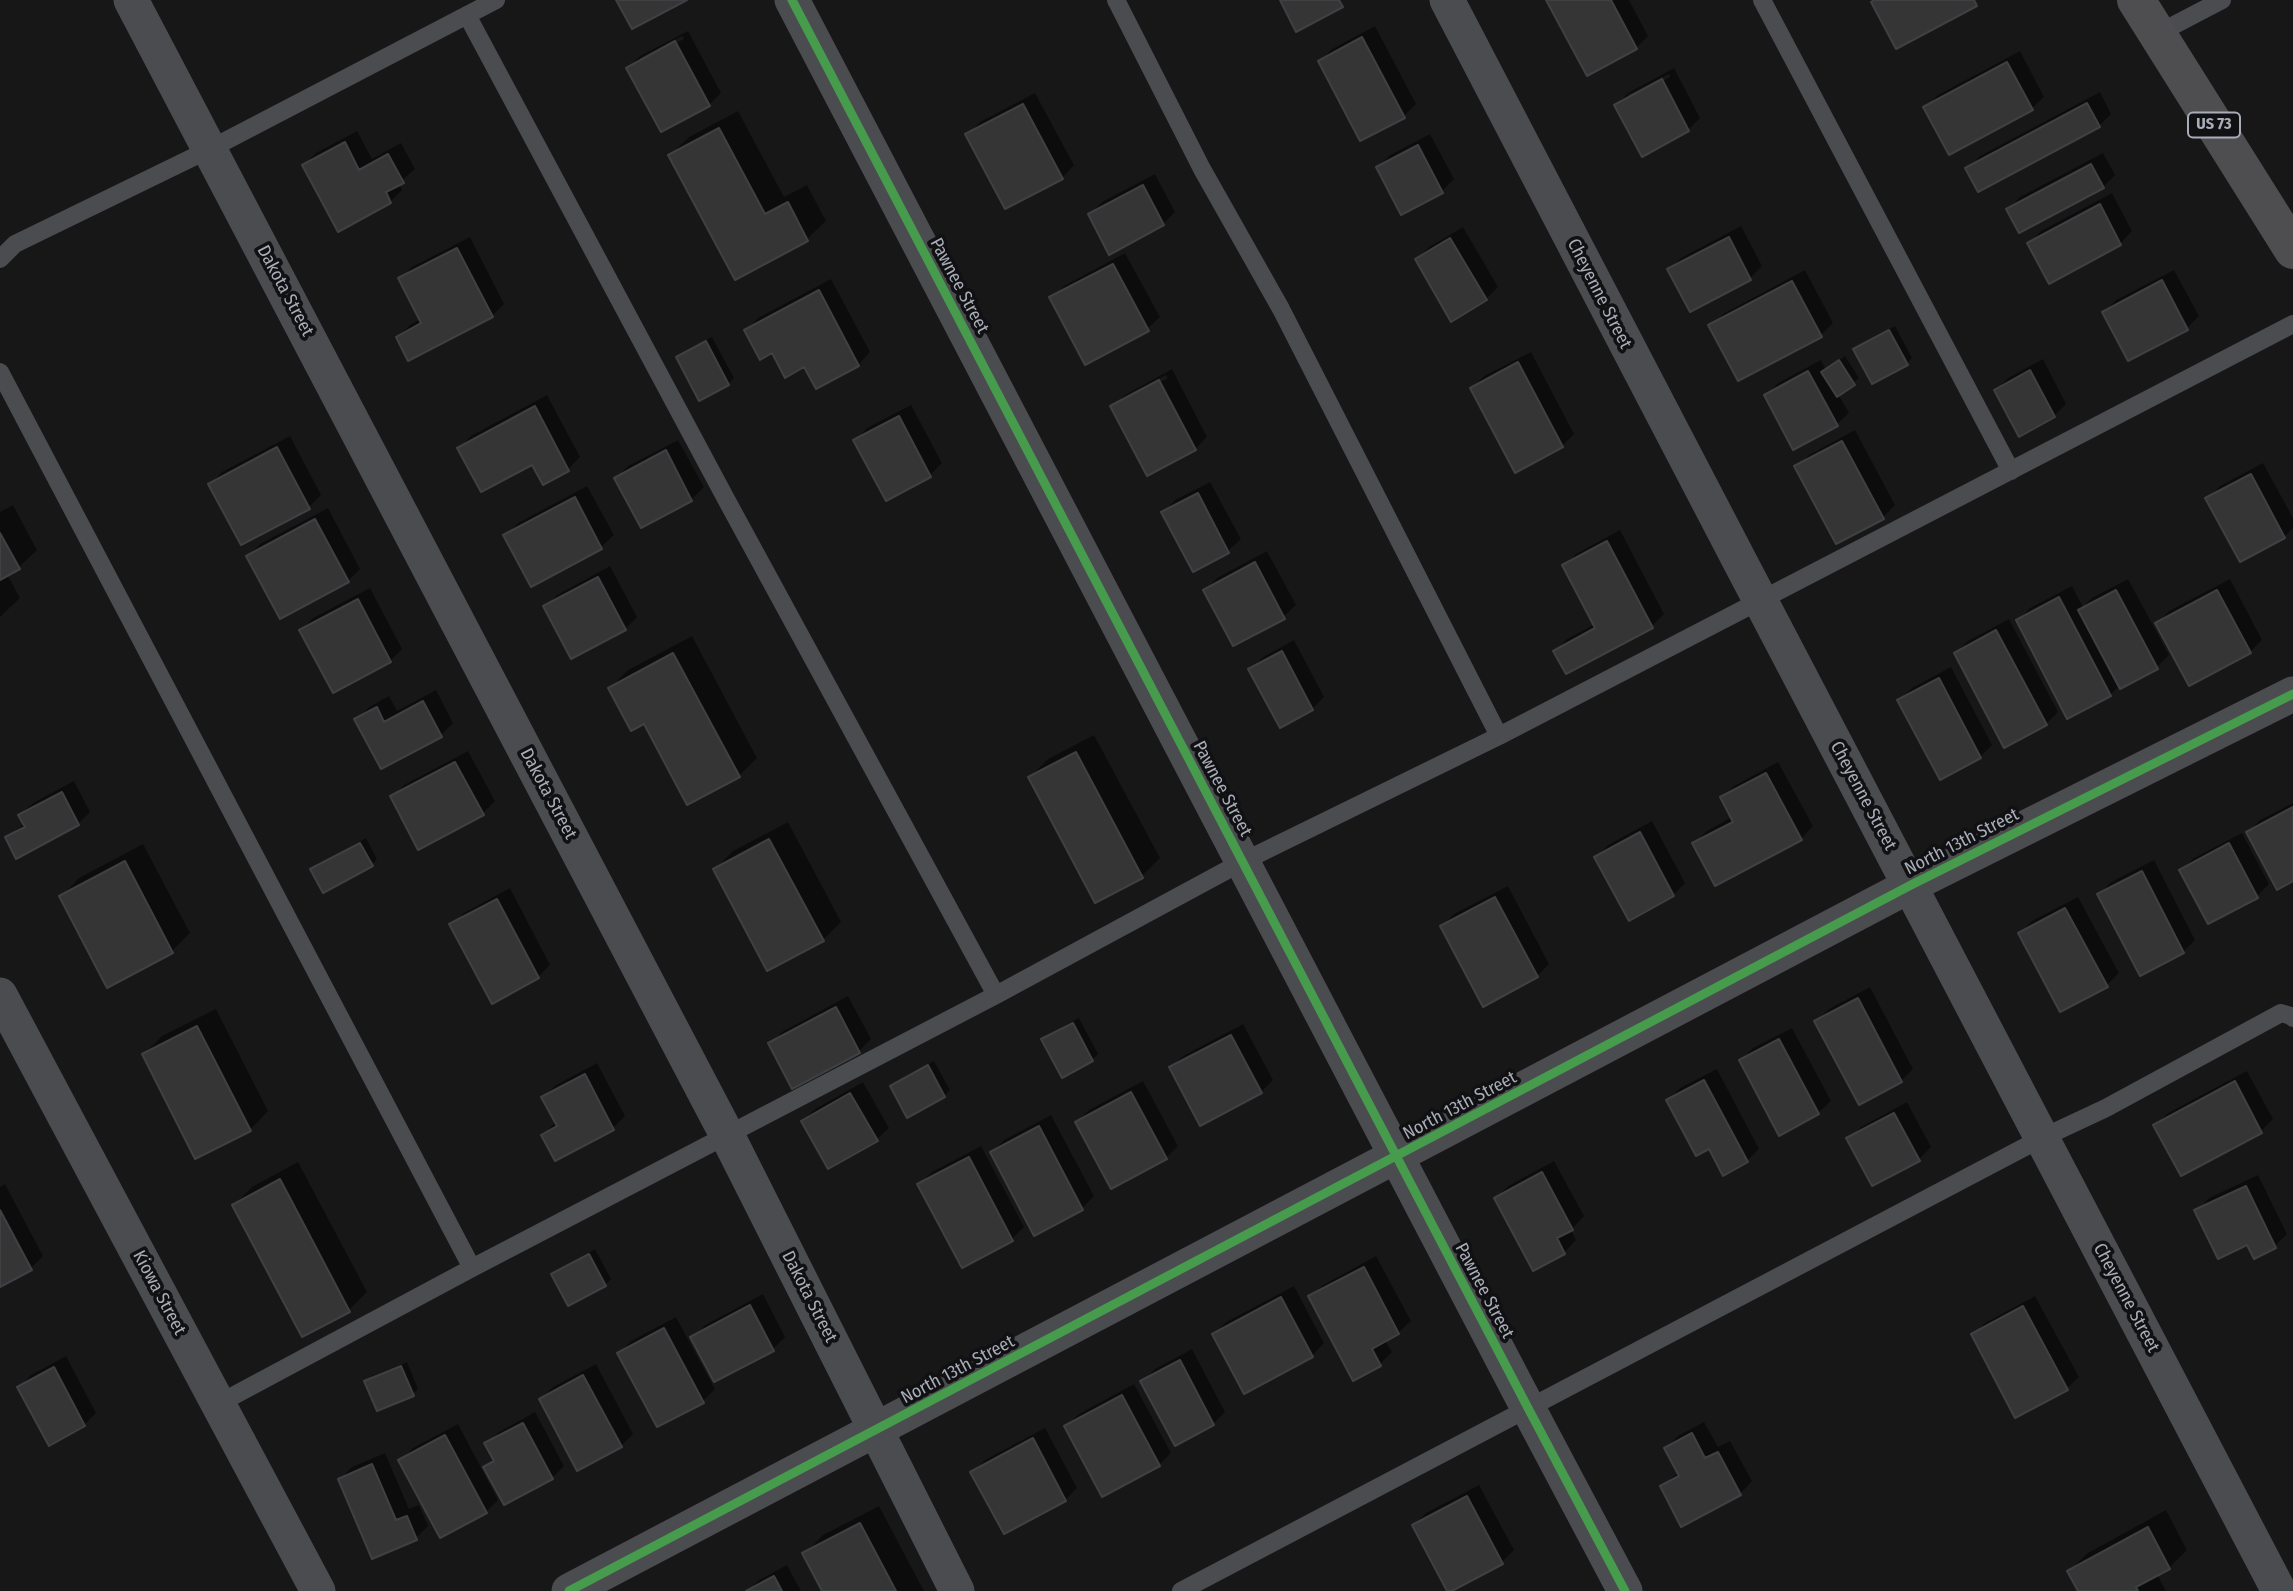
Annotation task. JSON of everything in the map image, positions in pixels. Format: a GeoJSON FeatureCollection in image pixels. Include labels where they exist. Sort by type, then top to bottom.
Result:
{"type":"FeatureCollection","features":[{"type":"Feature","properties":{"kind":"highway","name":"US 73"},"geometry":{"type":"LineString","coordinates":[[2136,0],[2293,250]]}},
{"type":"Feature","properties":{"kind":"street","name":"Dakota Street"},"geometry":{"type":"LineString","coordinates":[[131,0],[727,1135],[957,1591]]}},
{"type":"Feature","properties":{"kind":"street","name":"Pawnee Street"},"geometry":{"type":"LineString","coordinates":[[792,0],[1625,1591]]}},
{"type":"Feature","properties":{"kind":"street","name":"Cheyenne Street"},"geometry":{"type":"LineString","coordinates":[[1447,0],[2279,1591]]}},
{"type":"Feature","properties":{"kind":"street","name":"North 13th Street"},"geometry":{"type":"LineString","coordinates":[[569,1591],[878,1431],[1911,885],[2293,694]]}},
{"type":"Feature","properties":{"kind":"street","name":"Kiowa Street"},"geometry":{"type":"LineString","coordinates":[[0,995],[318,1591]]}},
{"type":"Feature","properties":{"kind":"lane"},"geometry":{"type":"LineString","coordinates":[[0,259],[15,244],[210,149],[496,0]]}},
{"type":"Feature","properties":{"kind":"lane"},"geometry":{"type":"LineString","coordinates":[[1116,0],[1202,169],[1281,309],[1499,736]]}},
{"type":"Feature","properties":{"kind":"lane"},"geometry":{"type":"LineString","coordinates":[[1762,0],[2011,471]]}},
{"type":"Feature","properties":{"kind":"lane"},"geometry":{"type":"LineString","coordinates":[[2157,34],[2222,0]]}},
{"type":"Feature","properties":{"kind":"lane"},"geometry":{"type":"LineString","coordinates":[[467,15],[996,995]]}},
{"type":"Feature","properties":{"kind":"lane"},"geometry":{"type":"LineString","coordinates":[[218,1404],[472,1268],[996,995],[1242,862],[1499,736],[2293,324]]}},
{"type":"Feature","properties":{"kind":"lane"},"geometry":{"type":"LineString","coordinates":[[0,372],[472,1268]]}},
{"type":"Feature","properties":{"kind":"lane"},"geometry":{"type":"LineString","coordinates":[[1181,1591],[2042,1138],[2106,1108],[2281,1013],[2293,1018]]}},
{"type":"Feature","properties":{"kind":"building"},"geometry":{"type":"Polygon","coordinates":[[[616,0],[687,0],[632,29],[616,0]]]}},
{"type":"Feature","properties":{"kind":"building"},"geometry":{"type":"Polygon","coordinates":[[[1280,0],[1339,0],[1343,7],[1296,32],[1280,0]]]}},
{"type":"Feature","properties":{"kind":"building"},"geometry":{"type":"Polygon","coordinates":[[[1546,0],[1611,0],[1637,49],[1587,76],[1546,0]]]}},
{"type":"Feature","properties":{"kind":"building"},"geometry":{"type":"Polygon","coordinates":[[[1974,0],[1977,6],[1896,49],[1871,2],[1974,0]]]}},
{"type":"Feature","properties":{"kind":"building"},"geometry":{"type":"Polygon","coordinates":[[[1362,37],[1405,118],[1360,141],[1318,61],[1362,37]]]}},
{"type":"Feature","properties":{"kind":"building"},"geometry":{"type":"Polygon","coordinates":[[[675,41],[710,106],[661,132],[626,68],[675,41]]]}},
{"type":"Feature","properties":{"kind":"building"},"geometry":{"type":"Polygon","coordinates":[[[2007,62],[2033,110],[1949,155],[1923,107],[2007,62]]]}},
{"type":"Feature","properties":{"kind":"building"},"geometry":{"type":"Polygon","coordinates":[[[1662,79],[1689,131],[1642,157],[1614,105],[1662,79]]]}},
{"type":"Feature","properties":{"kind":"building"},"geometry":{"type":"Polygon","coordinates":[[[2087,103],[2100,127],[1978,192],[1965,168],[2087,103]]]}},
{"type":"Feature","properties":{"kind":"building"},"geometry":{"type":"Polygon","coordinates":[[[1023,104],[1063,179],[1005,209],[965,134],[1023,104]]]}},
{"type":"Feature","properties":{"kind":"building"},"geometry":{"type":"Polygon","coordinates":[[[719,128],[765,214],[788,202],[808,241],[735,280],[668,155],[719,128]]]}},
{"type":"Feature","properties":{"kind":"building"},"geometry":{"type":"Polygon","coordinates":[[[345,142],[359,170],[388,154],[404,183],[386,192],[391,203],[338,232],[302,165],[345,142]]]}},
{"type":"Feature","properties":{"kind":"building"},"geometry":{"type":"Polygon","coordinates":[[[1418,145],[1443,193],[1401,215],[1376,167],[1418,145]]]}},
{"type":"Feature","properties":{"kind":"building"},"geometry":{"type":"Polygon","coordinates":[[[2091,164],[2104,188],[2019,233],[2006,209],[2091,164]]]}},
{"type":"Feature","properties":{"kind":"building"},"geometry":{"type":"Polygon","coordinates":[[[1143,185],[1164,225],[1109,255],[1088,214],[1143,185]]]}},
{"type":"Feature","properties":{"kind":"building"},"geometry":{"type":"Polygon","coordinates":[[[2100,204],[2121,245],[2049,284],[2027,243],[2100,204]]]}},
{"type":"Feature","properties":{"kind":"building"},"geometry":{"type":"Polygon","coordinates":[[[1729,237],[1751,280],[1690,312],[1667,269],[1729,237]]]}},
{"type":"Feature","properties":{"kind":"building"},"geometry":{"type":"Polygon","coordinates":[[[1450,238],[1487,300],[1451,322],[1415,259],[1450,238]]]}},
{"type":"Feature","properties":{"kind":"building"},"geometry":{"type":"Polygon","coordinates":[[[457,248],[493,317],[408,361],[396,337],[421,323],[398,278],[457,248]]]}},
{"type":"Feature","properties":{"kind":"building"},"geometry":{"type":"Polygon","coordinates":[[[1113,264],[1149,331],[1085,365],[1049,297],[1113,264]]]}},
{"type":"Feature","properties":{"kind":"building"},"geometry":{"type":"Polygon","coordinates":[[[2162,280],[2188,330],[2128,361],[2102,312],[2162,280]]]}},
{"type":"Feature","properties":{"kind":"building"},"geometry":{"type":"Polygon","coordinates":[[[1792,281],[1822,337],[1738,381],[1708,325],[1792,281]]]}},
{"type":"Feature","properties":{"kind":"building"},"geometry":{"type":"Polygon","coordinates":[[[819,290],[859,366],[816,389],[804,367],[785,378],[772,353],[760,360],[744,330],[819,290]]]}},
{"type":"Feature","properties":{"kind":"building"},"geometry":{"type":"Polygon","coordinates":[[[1889,330],[1908,365],[1872,384],[1853,349],[1889,330]]]}},
{"type":"Feature","properties":{"kind":"building"},"geometry":{"type":"Polygon","coordinates":[[[706,341],[729,385],[699,401],[676,357],[706,341]]]}},
{"type":"Feature","properties":{"kind":"building"},"geometry":{"type":"Polygon","coordinates":[[[1839,360],[1855,385],[1837,397],[1821,372],[1839,360]]]}},
{"type":"Feature","properties":{"kind":"building"},"geometry":{"type":"Polygon","coordinates":[[[1518,362],[1563,447],[1515,473],[1470,388],[1518,362]]]}},
{"type":"Feature","properties":{"kind":"building"},"geometry":{"type":"Polygon","coordinates":[[[2030,370],[2055,417],[2019,437],[1994,390],[2030,370]]]}},
{"type":"Feature","properties":{"kind":"building"},"geometry":{"type":"Polygon","coordinates":[[[1808,371],[1838,426],[1793,450],[1764,395],[1808,371]]]}},
{"type":"Feature","properties":{"kind":"building"},"geometry":{"type":"Polygon","coordinates":[[[1159,380],[1196,450],[1147,476],[1110,406],[1159,380]]]}},
{"type":"Feature","properties":{"kind":"building"},"geometry":{"type":"Polygon","coordinates":[[[535,406],[569,471],[543,485],[532,465],[481,492],[457,448],[535,406]]]}},
{"type":"Feature","properties":{"kind":"building"},"geometry":{"type":"Polygon","coordinates":[[[899,416],[931,477],[886,501],[853,440],[899,416]]]}},
{"type":"Feature","properties":{"kind":"building"},"geometry":{"type":"Polygon","coordinates":[[[1842,441],[1884,519],[1836,544],[1794,466],[1842,441]]]}},
{"type":"Feature","properties":{"kind":"building"},"geometry":{"type":"Polygon","coordinates":[[[277,447],[310,509],[241,545],[208,484],[277,447]]]}},
{"type":"Feature","properties":{"kind":"building"},"geometry":{"type":"Polygon","coordinates":[[[666,450],[692,501],[641,528],[614,478],[666,450]]]}},
{"type":"Feature","properties":{"kind":"building"},"geometry":{"type":"Polygon","coordinates":[[[2251,474],[2285,538],[2240,562],[2205,498],[2251,474]]]}},
{"type":"Feature","properties":{"kind":"building"},"geometry":{"type":"Polygon","coordinates":[[[1198,493],[1229,553],[1193,572],[1161,512],[1198,493]]]}},
{"type":"Feature","properties":{"kind":"building"},"geometry":{"type":"Polygon","coordinates":[[[575,497],[602,549],[531,587],[503,535],[575,497]]]}},
{"type":"Feature","properties":{"kind":"building"},"geometry":{"type":"Polygon","coordinates":[[[315,519],[349,582],[280,619],[246,556],[315,519]]]}},
{"type":"Feature","properties":{"kind":"building"},"geometry":{"type":"Polygon","coordinates":[[[0,533],[20,569],[0,580],[0,533]]]}},
{"type":"Feature","properties":{"kind":"building"},"geometry":{"type":"Polygon","coordinates":[[[1607,541],[1653,628],[1566,674],[1553,651],[1595,628],[1562,565],[1607,541]]]}},
{"type":"Feature","properties":{"kind":"building"},"geometry":{"type":"Polygon","coordinates":[[[1255,562],[1285,619],[1233,646],[1203,590],[1255,562]]]}},
{"type":"Feature","properties":{"kind":"building"},"geometry":{"type":"Polygon","coordinates":[[[598,577],[626,630],[571,659],[543,606],[598,577]]]}},
{"type":"Feature","properties":{"kind":"building"},"geometry":{"type":"Polygon","coordinates":[[[2116,590],[2158,669],[2120,689],[2078,610],[2116,590]]]}},
{"type":"Feature","properties":{"kind":"building"},"geometry":{"type":"Polygon","coordinates":[[[2217,590],[2251,653],[2189,686],[2155,623],[2217,590]]]}},
{"type":"Feature","properties":{"kind":"building"},"geometry":{"type":"Polygon","coordinates":[[[2059,597],[2111,696],[2067,719],[2016,620],[2059,597]]]}},
{"type":"Feature","properties":{"kind":"building"},"geometry":{"type":"Polygon","coordinates":[[[358,599],[391,662],[333,693],[299,630],[358,599]]]}},
{"type":"Feature","properties":{"kind":"building"},"geometry":{"type":"Polygon","coordinates":[[[1996,630],[2047,725],[2004,748],[1954,653],[1996,630]]]}},
{"type":"Feature","properties":{"kind":"building"},"geometry":{"type":"Polygon","coordinates":[[[1282,651],[1313,710],[1280,728],[1248,669],[1282,651]]]}},
{"type":"Feature","properties":{"kind":"building"},"geometry":{"type":"Polygon","coordinates":[[[673,653],[740,777],[687,805],[644,724],[631,731],[608,688],[673,653]]]}},
{"type":"Feature","properties":{"kind":"building"},"geometry":{"type":"Polygon","coordinates":[[[1939,678],[1981,758],[1940,780],[1897,700],[1939,678]]]}},
{"type":"Feature","properties":{"kind":"building"},"geometry":{"type":"Polygon","coordinates":[[[423,701],[442,737],[381,769],[354,719],[377,707],[384,722],[423,701]]]}},
{"type":"Feature","properties":{"kind":"building"},"geometry":{"type":"Polygon","coordinates":[[[1076,752],[1143,878],[1095,903],[1028,777],[1076,752]]]}},
{"type":"Feature","properties":{"kind":"building"},"geometry":{"type":"Polygon","coordinates":[[[455,762],[484,815],[418,850],[390,796],[455,762]]]}},
{"type":"Feature","properties":{"kind":"building"},"geometry":{"type":"Polygon","coordinates":[[[1766,773],[1802,840],[1715,886],[1692,843],[1733,822],[1720,797],[1766,773]]]}},
{"type":"Feature","properties":{"kind":"building"},"geometry":{"type":"Polygon","coordinates":[[[62,792],[79,825],[16,859],[5,837],[25,827],[18,815],[62,792]]]}},
{"type":"Feature","properties":{"kind":"building"},"geometry":{"type":"Polygon","coordinates":[[[2293,807],[2293,881],[2277,890],[2246,832],[2293,807]]]}},
{"type":"Feature","properties":{"kind":"building"},"geometry":{"type":"Polygon","coordinates":[[[1640,832],[1674,896],[1629,921],[1594,857],[1640,832]]]}},
{"type":"Feature","properties":{"kind":"building"},"geometry":{"type":"Polygon","coordinates":[[[769,839],[824,941],[767,971],[713,869],[769,839]]]}},
{"type":"Feature","properties":{"kind":"building"},"geometry":{"type":"Polygon","coordinates":[[[360,843],[373,866],[323,893],[310,869],[360,843]]]}},
{"type":"Feature","properties":{"kind":"building"},"geometry":{"type":"Polygon","coordinates":[[[2229,843],[2258,898],[2208,924],[2179,870],[2229,843]]]}},
{"type":"Feature","properties":{"kind":"building"},"geometry":{"type":"Polygon","coordinates":[[[125,861],[173,953],[107,988],[59,896],[125,861]]]}},
{"type":"Feature","properties":{"kind":"building"},"geometry":{"type":"Polygon","coordinates":[[[2142,871],[2184,953],[2140,976],[2097,894],[2142,871]]]}},
{"type":"Feature","properties":{"kind":"building"},"geometry":{"type":"Polygon","coordinates":[[[1495,897],[1538,977],[1483,1007],[1440,926],[1495,897]]]}},
{"type":"Feature","properties":{"kind":"building"},"geometry":{"type":"Polygon","coordinates":[[[497,899],[539,978],[492,1004],[449,924],[497,899]]]}},
{"type":"Feature","properties":{"kind":"building"},"geometry":{"type":"Polygon","coordinates":[[[2065,908],[2108,987],[2060,1012],[2018,933],[2065,908]]]}},
{"type":"Feature","properties":{"kind":"building"},"geometry":{"type":"Polygon","coordinates":[[[1858,998],[1902,1082],[1859,1105],[1814,1021],[1858,998]]]}},
{"type":"Feature","properties":{"kind":"building"},"geometry":{"type":"Polygon","coordinates":[[[836,1007],[860,1053],[792,1089],[768,1043],[836,1007]]]}},
{"type":"Feature","properties":{"kind":"building"},"geometry":{"type":"Polygon","coordinates":[[[1073,1023],[1093,1061],[1062,1078],[1041,1039],[1073,1023]]]}},
{"type":"Feature","properties":{"kind":"building"},"geometry":{"type":"Polygon","coordinates":[[[197,1026],[251,1131],[195,1159],[142,1054],[197,1026]]]}},
{"type":"Feature","properties":{"kind":"building"},"geometry":{"type":"Polygon","coordinates":[[[1231,1035],[1262,1093],[1200,1126],[1169,1067],[1231,1035]]]}},
{"type":"Feature","properties":{"kind":"building"},"geometry":{"type":"Polygon","coordinates":[[[1779,1039],[1819,1114],[1779,1136],[1739,1060],[1779,1039]]]}},
{"type":"Feature","properties":{"kind":"building"},"geometry":{"type":"Polygon","coordinates":[[[928,1065],[945,1097],[907,1118],[890,1086],[928,1065]]]}},
{"type":"Feature","properties":{"kind":"building"},"geometry":{"type":"Polygon","coordinates":[[[585,1074],[614,1130],[555,1161],[541,1135],[557,1126],[541,1097],[585,1074]]]}},
{"type":"Feature","properties":{"kind":"building"},"geometry":{"type":"Polygon","coordinates":[[[1704,1080],[1748,1162],[1723,1176],[1709,1149],[1696,1156],[1666,1100],[1704,1080]]]}},
{"type":"Feature","properties":{"kind":"building"},"geometry":{"type":"Polygon","coordinates":[[[2235,1081],[2262,1133],[2181,1176],[2153,1125],[2235,1081]]]}},
{"type":"Feature","properties":{"kind":"building"},"geometry":{"type":"Polygon","coordinates":[[[1131,1092],[1167,1159],[1111,1189],[1075,1122],[1131,1092]]]}},
{"type":"Feature","properties":{"kind":"building"},"geometry":{"type":"Polygon","coordinates":[[[850,1093],[878,1141],[828,1169],[801,1121],[850,1093]]]}},
{"type":"Feature","properties":{"kind":"building"},"geometry":{"type":"Polygon","coordinates":[[[1894,1113],[1920,1161],[1872,1186],[1846,1138],[1894,1113]]]}},
{"type":"Feature","properties":{"kind":"building"},"geometry":{"type":"Polygon","coordinates":[[[1039,1126],[1083,1210],[1034,1236],[990,1152],[1039,1126]]]}},
{"type":"Feature","properties":{"kind":"building"},"geometry":{"type":"Polygon","coordinates":[[[969,1157],[1013,1241],[962,1268],[917,1184],[969,1157]]]}},
{"type":"Feature","properties":{"kind":"building"},"geometry":{"type":"Polygon","coordinates":[[[1542,1172],[1573,1230],[1557,1238],[1565,1254],[1533,1271],[1494,1198],[1542,1172]]]}},
{"type":"Feature","properties":{"kind":"building"},"geometry":{"type":"Polygon","coordinates":[[[280,1179],[350,1312],[302,1337],[232,1205],[280,1179]]]}},
{"type":"Feature","properties":{"kind":"building"},"geometry":{"type":"Polygon","coordinates":[[[2246,1186],[2276,1248],[2254,1259],[2247,1245],[2218,1259],[2194,1210],[2246,1186]]]}},
{"type":"Feature","properties":{"kind":"building"},"geometry":{"type":"Polygon","coordinates":[[[0,1210],[32,1270],[0,1287],[0,1210]]]}},
{"type":"Feature","properties":{"kind":"building"},"geometry":{"type":"Polygon","coordinates":[[[589,1254],[606,1286],[568,1306],[551,1274],[589,1254]]]}},
{"type":"Feature","properties":{"kind":"building"},"geometry":{"type":"Polygon","coordinates":[[[1364,1267],[1399,1334],[1372,1349],[1381,1366],[1353,1381],[1308,1296],[1364,1267]]]}},
{"type":"Feature","properties":{"kind":"building"},"geometry":{"type":"Polygon","coordinates":[[[1281,1297],[1313,1357],[1244,1394],[1212,1334],[1281,1297]]]}},
{"type":"Feature","properties":{"kind":"building"},"geometry":{"type":"Polygon","coordinates":[[[750,1305],[774,1351],[714,1382],[690,1337],[750,1305]]]}},
{"type":"Feature","properties":{"kind":"building"},"geometry":{"type":"Polygon","coordinates":[[[2023,1306],[2068,1390],[2015,1418],[1971,1334],[2023,1306]]]}},
{"type":"Feature","properties":{"kind":"building"},"geometry":{"type":"Polygon","coordinates":[[[664,1328],[704,1403],[657,1427],[617,1353],[664,1328]]]}},
{"type":"Feature","properties":{"kind":"building"},"geometry":{"type":"Polygon","coordinates":[[[1180,1360],[1214,1425],[1175,1446],[1140,1381],[1180,1360]]]}},
{"type":"Feature","properties":{"kind":"building"},"geometry":{"type":"Polygon","coordinates":[[[401,1366],[414,1396],[377,1411],[364,1381],[401,1366]]]}},
{"type":"Feature","properties":{"kind":"building"},"geometry":{"type":"Polygon","coordinates":[[[54,1367],[85,1426],[49,1446],[17,1387],[54,1367]]]}},
{"type":"Feature","properties":{"kind":"building"},"geometry":{"type":"Polygon","coordinates":[[[583,1375],[622,1447],[577,1471],[539,1399],[583,1375]]]}},
{"type":"Feature","properties":{"kind":"building"},"geometry":{"type":"Polygon","coordinates":[[[1122,1395],[1160,1466],[1102,1497],[1064,1426],[1122,1395]]]}},
{"type":"Feature","properties":{"kind":"building"},"geometry":{"type":"Polygon","coordinates":[[[523,1423],[553,1479],[504,1505],[483,1467],[494,1461],[484,1443],[523,1423]]]}},
{"type":"Feature","properties":{"kind":"building"},"geometry":{"type":"Polygon","coordinates":[[[1692,1433],[1705,1458],[1718,1452],[1741,1495],[1681,1527],[1660,1486],[1679,1476],[1664,1448],[1692,1433]]]}},
{"type":"Feature","properties":{"kind":"building"},"geometry":{"type":"Polygon","coordinates":[[[445,1435],[487,1513],[440,1538],[398,1460],[445,1435]]]}},
{"type":"Feature","properties":{"kind":"building"},"geometry":{"type":"Polygon","coordinates":[[[1033,1438],[1066,1501],[1004,1534],[970,1472],[1033,1438]]]}},
{"type":"Feature","properties":{"kind":"building"},"geometry":{"type":"Polygon","coordinates":[[[372,1464],[396,1520],[407,1516],[417,1540],[372,1559],[338,1479],[372,1464]]]}},
{"type":"Feature","properties":{"kind":"building"},"geometry":{"type":"Polygon","coordinates":[[[1467,1496],[1503,1564],[1452,1591],[1447,1591],[1412,1525],[1467,1496]]]}},
{"type":"Feature","properties":{"kind":"building"},"geometry":{"type":"Polygon","coordinates":[[[860,1523],[896,1591],[822,1591],[802,1553],[860,1523]]]}},
{"type":"Feature","properties":{"kind":"building"},"geometry":{"type":"Polygon","coordinates":[[[2148,1527],[2170,1569],[2136,1587],[2138,1591],[2078,1591],[2067,1571],[2148,1527]]]}},
{"type":"Feature","properties":{"kind":"building"},"geometry":{"type":"Polygon","coordinates":[[[774,1576],[782,1591],[746,1591],[774,1576]]]}},
{"type":"Feature","properties":{"kind":"cycle path"},"geometry":{"type":"LineString","coordinates":[[792,0],[1625,1591]]}},
{"type":"Feature","properties":{"kind":"cycle path"},"geometry":{"type":"LineString","coordinates":[[569,1591],[1911,885],[2293,694]]}}]}
